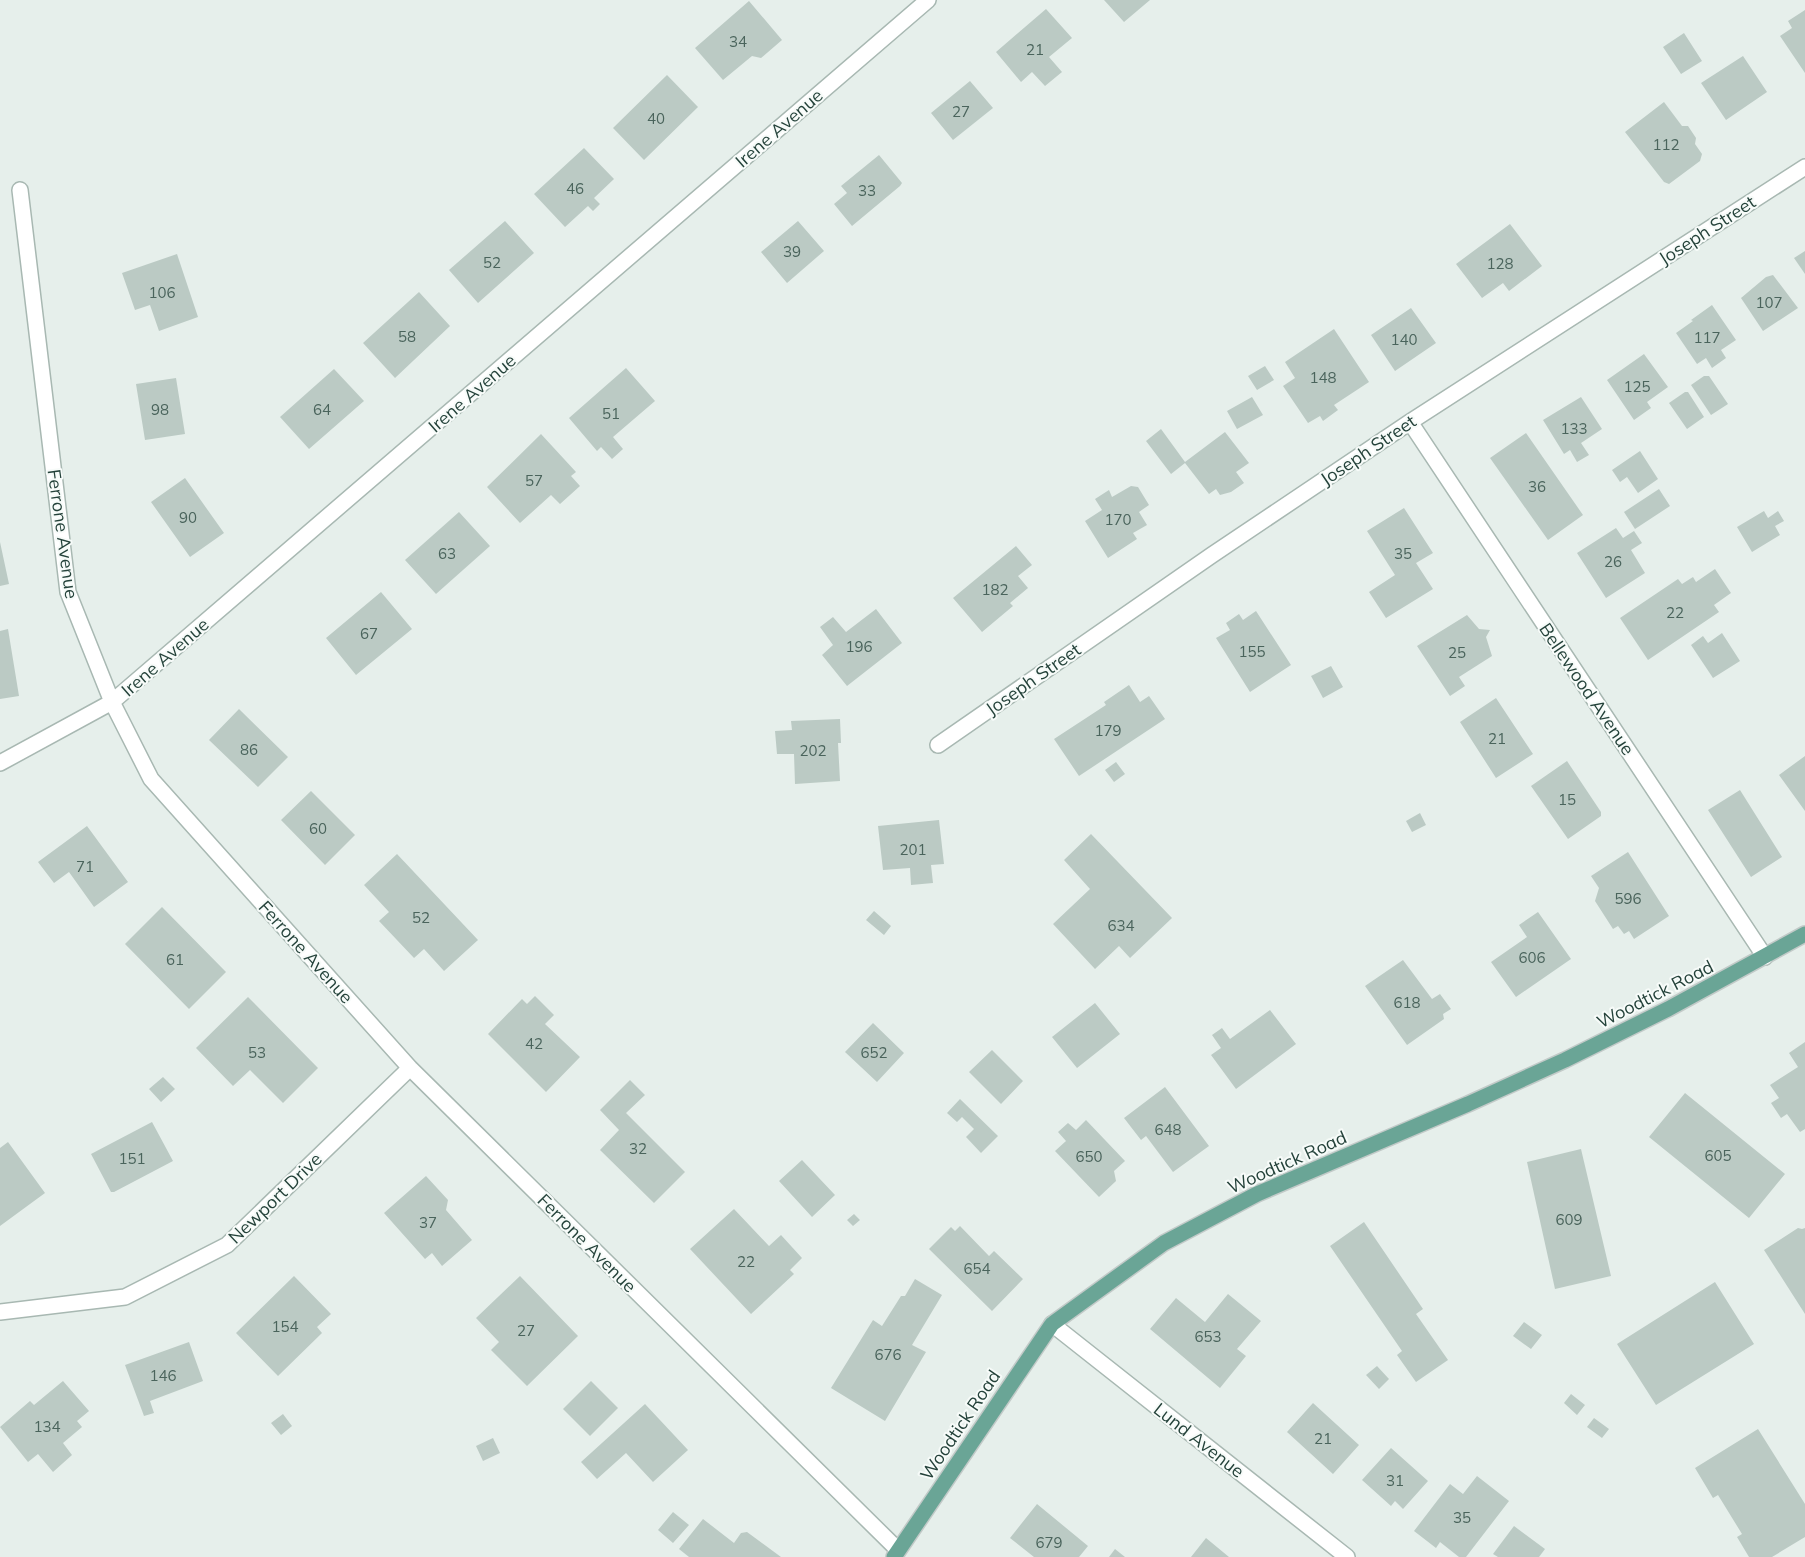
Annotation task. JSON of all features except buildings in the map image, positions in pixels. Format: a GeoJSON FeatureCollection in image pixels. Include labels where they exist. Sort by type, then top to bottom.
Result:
{"type":"FeatureCollection","features":[{"type":"Feature","properties":{"kind":"main road","name":"Woodtick Road"},"geometry":{"type":"LineString","coordinates":[[896,1554],[1052,1324],[1164,1243],[1257,1194],[1468,1104],[1565,1060],[1668,1009],[1805,934]]}},
{"type":"Feature","properties":{"kind":"street","name":"Irene Avenue"},"geometry":{"type":"LineString","coordinates":[[0,762],[112,702],[928,0]]}},
{"type":"Feature","properties":{"kind":"street","name":"Joseph Street"},"geometry":{"type":"LineString","coordinates":[[938,745],[1212,555],[1410,422],[1805,167]]}},
{"type":"Feature","properties":{"kind":"street","name":"Ferrone Avenue"},"geometry":{"type":"LineString","coordinates":[[20,190],[68,592],[112,702],[151,779],[410,1068],[896,1554]]}},
{"type":"Feature","properties":{"kind":"street","name":"Bellewood Avenue"},"geometry":{"type":"LineString","coordinates":[[1410,422],[1765,957]]}},
{"type":"Feature","properties":{"kind":"street","name":"Newport Drive"},"geometry":{"type":"LineString","coordinates":[[0,1312],[125,1297],[227,1245],[410,1068]]}},
{"type":"Feature","properties":{"kind":"street","name":"Lund Avenue"},"geometry":{"type":"LineString","coordinates":[[1052,1324],[1347,1557]]}}]}
